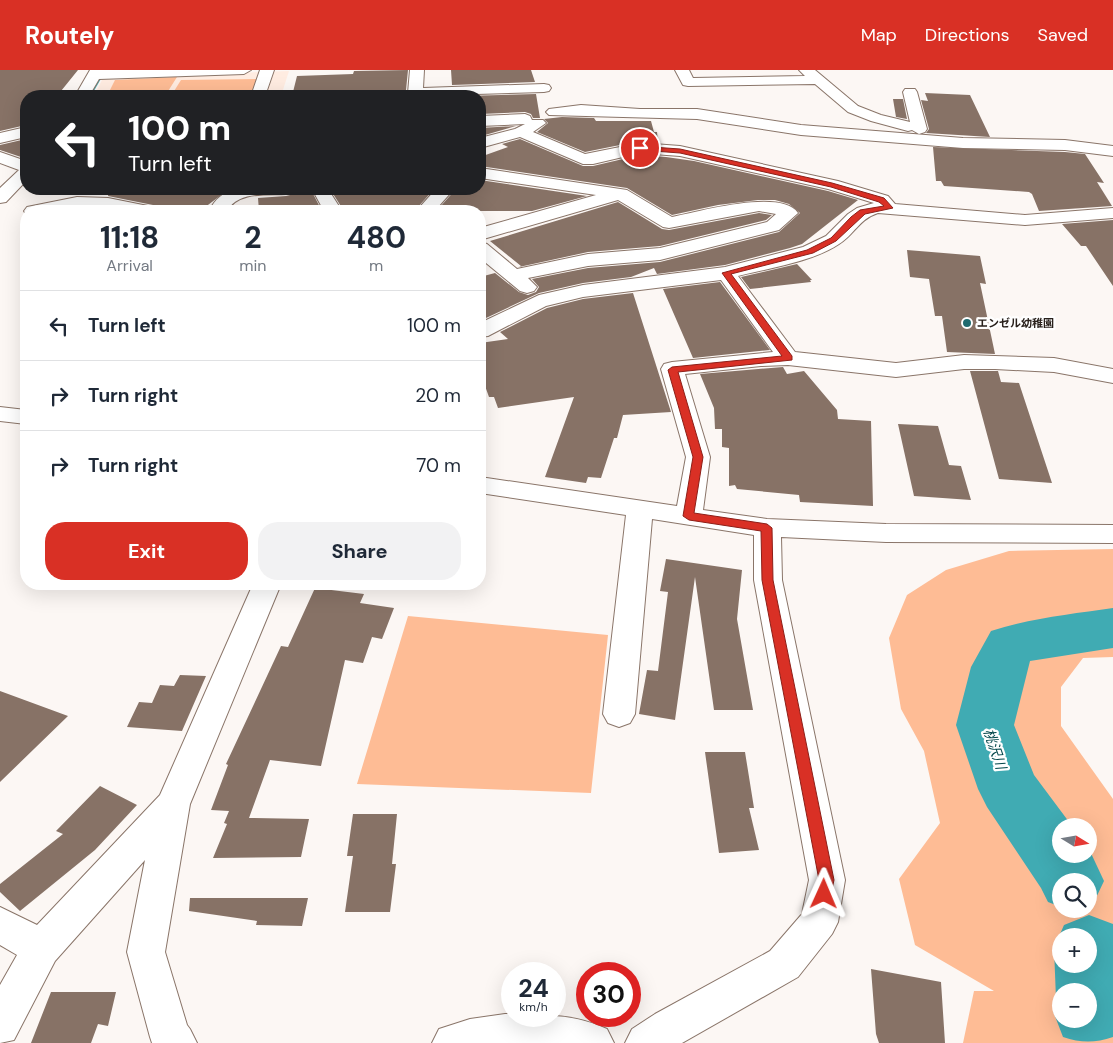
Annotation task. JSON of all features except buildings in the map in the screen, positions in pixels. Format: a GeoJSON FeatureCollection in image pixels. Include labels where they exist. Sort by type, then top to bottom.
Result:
{"type":"FeatureCollection","features":[{"type":"Feature","properties":{"kind":"street"},"geometry":{"type":"LineString","coordinates":[[86,90],[96,72],[244,70]]}},
{"type":"Feature","properties":{"kind":"street"},"geometry":{"type":"LineString","coordinates":[[260,90],[267,70]]}},
{"type":"Feature","properties":{"kind":"street"},"geometry":{"type":"LineString","coordinates":[[415,90],[417,70]]}},
{"type":"Feature","properties":{"kind":"street"},"geometry":{"type":"LineString","coordinates":[[540,70],[550,115]]}},
{"type":"Feature","properties":{"kind":"street"},"geometry":{"type":"LineString","coordinates":[[682,70],[688,82],[820,80]]}},
{"type":"Feature","properties":{"kind":"street"},"geometry":{"type":"LineString","coordinates":[[806,70],[853,109],[876,118],[920,129],[963,143]]}},
{"type":"Feature","properties":{"kind":"street"},"geometry":{"type":"LineString","coordinates":[[687,94],[702,82]]}},
{"type":"Feature","properties":{"kind":"street"},"geometry":{"type":"LineString","coordinates":[[486,90],[544,88]]}},
{"type":"Feature","properties":{"kind":"street"},"geometry":{"type":"LineString","coordinates":[[910,92],[920,129]]}},
{"type":"Feature","properties":{"kind":"street"},"geometry":{"type":"LineString","coordinates":[[486,120],[550,115],[581,110],[640,114],[697,114],[780,128],[963,143],[1065,145],[1113,151]]}},
{"type":"Feature","properties":{"kind":"street"},"geometry":{"type":"LineString","coordinates":[[486,141],[521,132],[550,115]]}},
{"type":"Feature","properties":{"kind":"street"},"geometry":{"type":"LineString","coordinates":[[521,132],[583,159],[593,160],[640,148],[680,151],[832,185],[882,200],[889,208]]}},
{"type":"Feature","properties":{"kind":"street"},"geometry":{"type":"LineString","coordinates":[[0,138],[20,133]]}},
{"type":"Feature","properties":{"kind":"street"},"geometry":{"type":"LineString","coordinates":[[0,157],[20,165]]}},
{"type":"Feature","properties":{"kind":"street"},"geometry":{"type":"LineString","coordinates":[[486,174],[621,194],[669,224],[759,206],[777,208],[789,213],[773,226],[660,254],[588,260],[514,275]]}},
{"type":"Feature","properties":{"kind":"street"},"geometry":{"type":"LineString","coordinates":[[14,209],[20,190]]}},
{"type":"Feature","properties":{"kind":"street"},"geometry":{"type":"LineString","coordinates":[[486,232],[621,194]]}},
{"type":"Feature","properties":{"kind":"street"},"geometry":{"type":"LineString","coordinates":[[222,205],[227,198],[234,195]]}},
{"type":"Feature","properties":{"kind":"street"},"geometry":{"type":"LineString","coordinates":[[431,205],[440,195]]}},
{"type":"Feature","properties":{"kind":"street"},"geometry":{"type":"LineString","coordinates":[[50,205],[113,196],[133,205]]}},
{"type":"Feature","properties":{"kind":"street"},"geometry":{"type":"LineString","coordinates":[[486,328],[539,301],[583,291],[726,273],[810,252],[833,240],[854,218],[863,212],[889,208],[996,219],[1025,220],[1113,213]]}},
{"type":"Feature","properties":{"kind":"street"},"geometry":{"type":"LineString","coordinates":[[486,253],[514,275],[539,301]]}},
{"type":"Feature","properties":{"kind":"street"},"geometry":{"type":"LineString","coordinates":[[726,273],[788,358]]}},
{"type":"Feature","properties":{"kind":"street"},"geometry":{"type":"LineString","coordinates":[[689,516],[698,457],[672,370],[761,359],[788,358],[896,370],[964,362],[1054,365],[1113,376]]}},
{"type":"Feature","properties":{"kind":"street"},"geometry":{"type":"LineString","coordinates":[[0,414],[20,417]]}},
{"type":"Feature","properties":{"kind":"street"},"geometry":{"type":"LineString","coordinates":[[486,486],[767,528],[886,533],[1113,534]]}},
{"type":"Feature","properties":{"kind":"street"},"geometry":{"type":"LineString","coordinates":[[620,714],[640,509]]}},
{"type":"Feature","properties":{"kind":"street"},"geometry":{"type":"LineString","coordinates":[[646,1043],[669,1028],[784,964],[819,922],[827,880],[768,580],[767,528]]}},
{"type":"Feature","properties":{"kind":"street"},"geometry":{"type":"LineString","coordinates":[[176,1043],[170,1037],[146,952],[173,804],[264,590]]}},
{"type":"Feature","properties":{"kind":"street"},"geometry":{"type":"LineString","coordinates":[[0,1026],[41,948],[173,804]]}},
{"type":"Feature","properties":{"kind":"street"},"geometry":{"type":"LineString","coordinates":[[0,925],[41,948]]}},
{"type":"Feature","properties":{"kind":"street"},"geometry":{"type":"LineString","coordinates":[[453,1043],[475,1037],[551,1033],[593,1043]]}},
{"type":"Feature","properties":{"kind":"shaded area"},"geometry":{"type":"Polygon","coordinates":[[[289,71],[283,90],[97,90],[103,78],[289,71]]]}},
{"type":"Feature","properties":{"kind":"shaded area"},"geometry":{"type":"Polygon","coordinates":[[[177,77],[169,90],[110,90],[115,80],[177,77]]]}},
{"type":"Feature","properties":{"kind":"shaded area"},"geometry":{"type":"Polygon","coordinates":[[[259,79],[254,90],[175,90],[181,80],[259,79]]]}},
{"type":"Feature","properties":{"kind":"shaded area"},"geometry":{"type":"Polygon","coordinates":[[[1113,549],[1113,657],[1083,658],[1061,687],[1061,726],[1113,799],[1113,1043],[963,1043],[974,991],[994,991],[915,945],[899,879],[940,823],[924,751],[901,709],[889,638],[907,595],[946,570],[1009,551],[1113,549]]]}},
{"type":"Feature","properties":{"kind":"shaded area"},"geometry":{"type":"Polygon","coordinates":[[[408,616],[608,635],[591,793],[357,784],[408,616]]]}},
{"type":"Feature","properties":{"kind":"waterway"},"geometry":{"type":"LineString","coordinates":[[92,90],[104,70]]}},
{"type":"Feature","properties":{"kind":"waterway","name":"桃沢川"},"geometry":{"type":"LineString","coordinates":[[1067,873],[1009,789],[985,725],[999,667],[1010,645],[1055,636],[1113,628]]}},
{"type":"Feature","properties":{"kind":"waterway","name":"桃沢川"},"geometry":{"type":"LineString","coordinates":[[1090,973],[1091,983]]}},
{"type":"Feature","properties":{"kind":"place","name":"エンゼル幼稚園"},"geometry":{"type":"Point","coordinates":[967,323]}},
{"type":"Feature","properties":{"kind":"route"},"geometry":{"type":"LineString","coordinates":[[640,148],[680,151],[832,185],[882,200],[889,208],[876,208],[863,212],[854,218],[833,240],[810,252],[726,273],[788,358],[761,359],[672,370],[698,457],[689,516],[767,528],[768,580],[827,880],[824,894]]}}]}
